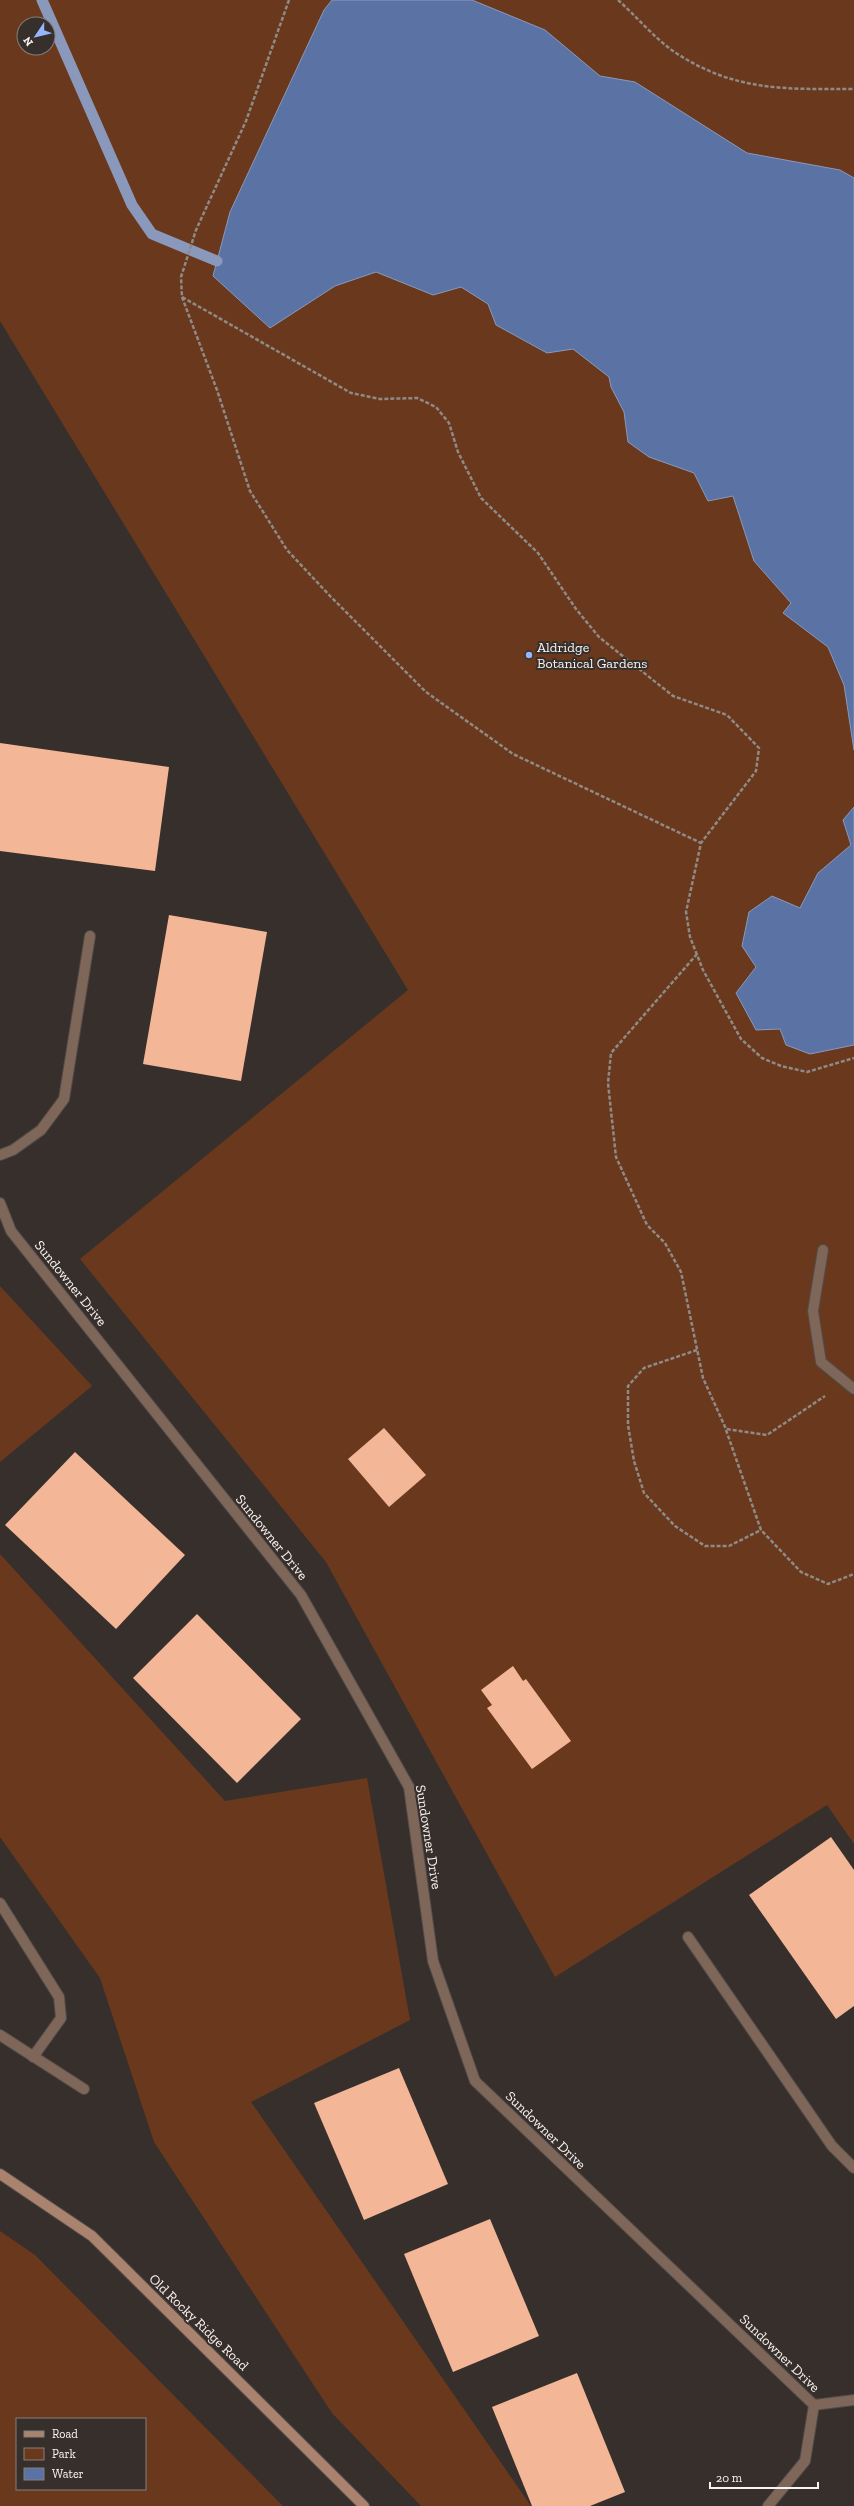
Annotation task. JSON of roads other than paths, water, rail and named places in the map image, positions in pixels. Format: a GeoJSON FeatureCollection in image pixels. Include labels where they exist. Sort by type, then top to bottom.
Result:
{"type":"FeatureCollection","features":[{"type":"Feature","properties":{"kind":"street","name":"Old Rocky Ridge Road"},"geometry":{"type":"LineString","coordinates":[[0,2174],[92,2236],[364,2506]]}},
{"type":"Feature","properties":{"kind":"lane"},"geometry":{"type":"LineString","coordinates":[[0,1155],[13,1150],[41,1130],[64,1099],[90,936]]}},
{"type":"Feature","properties":{"kind":"lane","name":"Sundowner Drive"},"geometry":{"type":"LineString","coordinates":[[0,1203],[11,1231],[301,1595],[410,1787],[433,1962],[475,2081],[814,2405]]}},
{"type":"Feature","properties":{"kind":"lane"},"geometry":{"type":"LineString","coordinates":[[823,1250],[813,1311],[821,1362],[854,1388]]}},
{"type":"Feature","properties":{"kind":"lane"},"geometry":{"type":"LineString","coordinates":[[0,1903],[59,1997],[61,2018],[33,2057]]}},
{"type":"Feature","properties":{"kind":"lane"},"geometry":{"type":"LineString","coordinates":[[688,1937],[832,2146],[854,2168]]}},
{"type":"Feature","properties":{"kind":"lane"},"geometry":{"type":"LineString","coordinates":[[0,2035],[84,2090]]}},
{"type":"Feature","properties":{"kind":"lane","name":"Sundowner Drive"},"geometry":{"type":"LineString","coordinates":[[814,2405],[854,2400]]}},
{"type":"Feature","properties":{"kind":"lane","name":"Sundowner Drive"},"geometry":{"type":"LineString","coordinates":[[768,2506],[805,2461],[814,2405]]}},
{"type":"Feature","properties":{"kind":"water"},"geometry":{"type":"Polygon","coordinates":[[[332,0],[472,0],[545,30],[600,76],[635,82],[747,153],[840,170],[854,178],[854,750],[844,685],[828,647],[783,613],[791,603],[754,561],[733,496],[708,501],[694,473],[649,457],[628,442],[624,412],[611,387],[609,377],[573,349],[547,353],[496,325],[488,304],[461,287],[433,295],[376,272],[335,286],[270,328],[213,276],[230,212],[324,10],[332,0]]]}},
{"type":"Feature","properties":{"kind":"water"},"geometry":{"type":"Polygon","coordinates":[[[854,807],[854,1045],[810,1054],[786,1045],[780,1029],[756,1030],[736,993],[756,967],[742,946],[749,912],[772,896],[800,908],[818,873],[851,845],[843,820],[854,807]]]}},
{"type":"Feature","properties":{"kind":"waterway"},"geometry":{"type":"LineString","coordinates":[[42,0],[132,205],[152,234],[217,261]]}},
{"type":"Feature","properties":{"kind":"place","name":"Aldridge Botanical Gardens"},"geometry":{"type":"Point","coordinates":[529,655]}}]}
